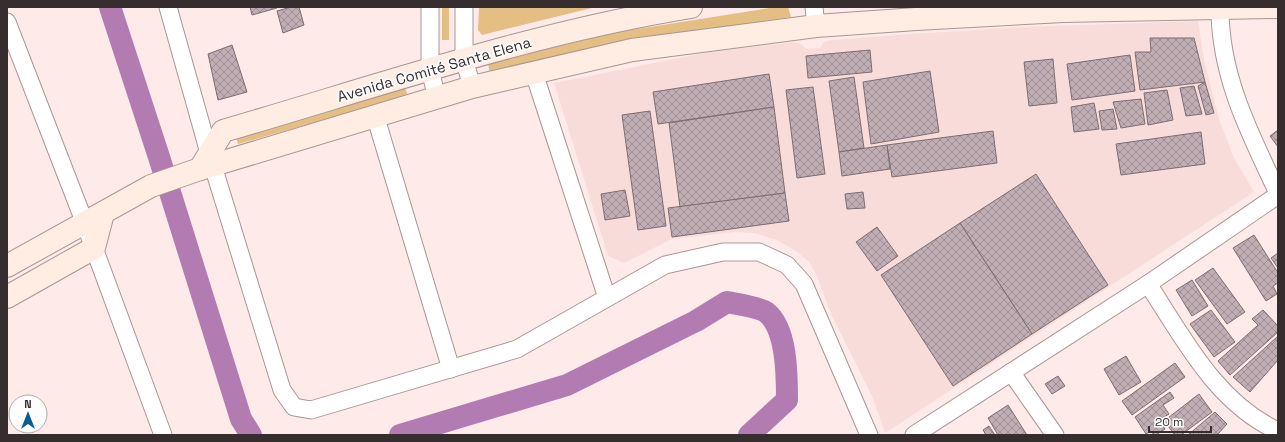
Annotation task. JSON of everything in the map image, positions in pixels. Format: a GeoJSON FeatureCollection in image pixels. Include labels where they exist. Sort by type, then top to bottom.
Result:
{"type":"FeatureCollection","features":[{"type":"Feature","properties":{"kind":"street"},"geometry":{"type":"LineString","coordinates":[[168,7],[201,166],[282,390],[294,407],[311,410],[517,349],[665,265],[723,252],[759,252],[787,265],[804,284],[869,435]]}},
{"type":"Feature","properties":{"kind":"street"},"geometry":{"type":"LineString","coordinates":[[430,7],[430,70],[437,98]]}},
{"type":"Feature","properties":{"kind":"street"},"geometry":{"type":"LineString","coordinates":[[464,7],[464,59],[472,87]]}},
{"type":"Feature","properties":{"kind":"street","name":"Avenida Comité Santa Elena"},"geometry":{"type":"LineString","coordinates":[[201,166],[223,131],[464,59],[563,32],[691,7]]}},
{"type":"Feature","properties":{"kind":"street"},"geometry":{"type":"LineString","coordinates":[[7,266],[151,186],[201,166],[472,87],[632,50],[815,17],[916,13],[1278,7]]}},
{"type":"Feature","properties":{"kind":"street"},"geometry":{"type":"LineString","coordinates":[[914,435],[1148,284],[1278,194],[1242,117],[1226,67],[1220,28],[1220,9]]}},
{"type":"Feature","properties":{"kind":"street"},"geometry":{"type":"LineString","coordinates":[[7,22],[94,217],[94,248],[162,435]]}},
{"type":"Feature","properties":{"kind":"street"},"geometry":{"type":"LineString","coordinates":[[534,73],[607,298]]}},
{"type":"Feature","properties":{"kind":"street"},"geometry":{"type":"LineString","coordinates":[[375,115],[451,369]]}},
{"type":"Feature","properties":{"kind":"street"},"geometry":{"type":"LineString","coordinates":[[7,297],[94,248]]}},
{"type":"Feature","properties":{"kind":"street"},"geometry":{"type":"LineString","coordinates":[[1148,284],[1206,372],[1234,401],[1266,425],[1278,431]]}},
{"type":"Feature","properties":{"kind":"street"},"geometry":{"type":"LineString","coordinates":[[1011,372],[1054,435]]}},
{"type":"Feature","properties":{"kind":"shaded area"},"geometry":{"type":"Polygon","coordinates":[[[442,7],[449,7],[449,40],[442,40],[442,7]]]}},
{"type":"Feature","properties":{"kind":"shaded area"},"geometry":{"type":"Polygon","coordinates":[[[479,7],[596,7],[482,35],[478,30],[479,7]]]}},
{"type":"Feature","properties":{"kind":"shaded area"},"geometry":{"type":"Polygon","coordinates":[[[776,7],[788,7],[791,17],[625,42],[490,75],[488,63],[618,32],[776,7]]]}},
{"type":"Feature","properties":{"kind":"shaded area"},"geometry":{"type":"Polygon","coordinates":[[[1198,21],[1204,60],[1219,119],[1234,158],[1254,192],[885,433],[872,396],[832,316],[816,274],[809,262],[796,251],[777,240],[754,233],[736,232],[672,239],[624,263],[608,256],[554,83],[709,52],[794,42],[801,44],[806,49],[820,48],[824,42],[832,40],[910,34],[1022,27],[1198,21]]]}},
{"type":"Feature","properties":{"kind":"shaded area"},"geometry":{"type":"Polygon","coordinates":[[[404,85],[408,96],[238,144],[235,132],[404,85]]]}},
{"type":"Feature","properties":{"kind":"building"},"geometry":{"type":"Polygon","coordinates":[[[250,7],[276,7],[277,8],[252,15],[250,7]]]}},
{"type":"Feature","properties":{"kind":"building"},"geometry":{"type":"Polygon","coordinates":[[[291,7],[299,7],[304,25],[283,33],[277,11],[291,7]]]}},
{"type":"Feature","properties":{"kind":"building"},"geometry":{"type":"Polygon","coordinates":[[[1150,38],[1194,38],[1205,82],[1140,90],[1135,52],[1151,52],[1150,38]]]}},
{"type":"Feature","properties":{"kind":"building"},"geometry":{"type":"Polygon","coordinates":[[[232,45],[247,92],[218,100],[208,54],[232,45]]]}},
{"type":"Feature","properties":{"kind":"building"},"geometry":{"type":"Polygon","coordinates":[[[870,50],[872,72],[808,78],[806,56],[870,50]]]}},
{"type":"Feature","properties":{"kind":"building"},"geometry":{"type":"Polygon","coordinates":[[[1130,55],[1135,91],[1072,100],[1067,64],[1130,55]]]}},
{"type":"Feature","properties":{"kind":"building"},"geometry":{"type":"Polygon","coordinates":[[[1053,59],[1057,103],[1029,106],[1024,62],[1053,59]]]}},
{"type":"Feature","properties":{"kind":"building"},"geometry":{"type":"Polygon","coordinates":[[[930,71],[939,132],[871,144],[863,82],[930,71]]]}},
{"type":"Feature","properties":{"kind":"building"},"geometry":{"type":"Polygon","coordinates":[[[769,74],[774,107],[658,124],[653,92],[769,74]]]}},
{"type":"Feature","properties":{"kind":"building"},"geometry":{"type":"Polygon","coordinates":[[[854,77],[864,148],[839,152],[829,81],[854,77]]]}},
{"type":"Feature","properties":{"kind":"building"},"geometry":{"type":"Polygon","coordinates":[[[1205,82],[1214,113],[1206,115],[1198,86],[1205,82]]]}},
{"type":"Feature","properties":{"kind":"building"},"geometry":{"type":"Polygon","coordinates":[[[1194,86],[1202,114],[1186,116],[1180,88],[1194,86]]]}},
{"type":"Feature","properties":{"kind":"building"},"geometry":{"type":"Polygon","coordinates":[[[813,87],[825,174],[797,178],[786,90],[813,87]]]}},
{"type":"Feature","properties":{"kind":"building"},"geometry":{"type":"Polygon","coordinates":[[[1167,90],[1173,120],[1148,125],[1144,93],[1167,90]]]}},
{"type":"Feature","properties":{"kind":"building"},"geometry":{"type":"Polygon","coordinates":[[[1141,99],[1145,124],[1121,128],[1113,102],[1141,99]]]}},
{"type":"Feature","properties":{"kind":"building"},"geometry":{"type":"Polygon","coordinates":[[[1094,103],[1099,129],[1074,132],[1071,107],[1094,103]]]}},
{"type":"Feature","properties":{"kind":"building"},"geometry":{"type":"Polygon","coordinates":[[[774,107],[785,193],[680,207],[669,123],[774,107]]]}},
{"type":"Feature","properties":{"kind":"building"},"geometry":{"type":"Polygon","coordinates":[[[1113,109],[1117,129],[1102,130],[1099,111],[1113,109]]]}},
{"type":"Feature","properties":{"kind":"building"},"geometry":{"type":"Polygon","coordinates":[[[650,111],[666,226],[638,230],[622,115],[650,111]]]}},
{"type":"Feature","properties":{"kind":"building"},"geometry":{"type":"Polygon","coordinates":[[[1278,130],[1278,147],[1270,136],[1278,130]]]}},
{"type":"Feature","properties":{"kind":"building"},"geometry":{"type":"Polygon","coordinates":[[[993,131],[997,163],[892,177],[887,145],[993,131]]]}},
{"type":"Feature","properties":{"kind":"building"},"geometry":{"type":"Polygon","coordinates":[[[1201,132],[1205,164],[1121,175],[1116,144],[1201,132]]]}},
{"type":"Feature","properties":{"kind":"building"},"geometry":{"type":"Polygon","coordinates":[[[887,145],[890,169],[842,176],[839,152],[887,145]]]}},
{"type":"Feature","properties":{"kind":"building"},"geometry":{"type":"Polygon","coordinates":[[[1036,174],[1108,285],[1032,334],[960,223],[1036,174]]]}},
{"type":"Feature","properties":{"kind":"building"},"geometry":{"type":"Polygon","coordinates":[[[625,190],[630,216],[605,220],[601,194],[625,190]]]}},
{"type":"Feature","properties":{"kind":"building"},"geometry":{"type":"Polygon","coordinates":[[[863,192],[865,208],[847,209],[845,194],[863,192]]]}},
{"type":"Feature","properties":{"kind":"building"},"geometry":{"type":"Polygon","coordinates":[[[785,193],[789,221],[672,237],[668,208],[785,193]]]}},
{"type":"Feature","properties":{"kind":"building"},"geometry":{"type":"Polygon","coordinates":[[[960,223],[1032,334],[953,386],[881,275],[960,223]]]}},
{"type":"Feature","properties":{"kind":"building"},"geometry":{"type":"Polygon","coordinates":[[[877,227],[898,256],[877,271],[856,242],[877,227]]]}},
{"type":"Feature","properties":{"kind":"building"},"geometry":{"type":"Polygon","coordinates":[[[1254,235],[1278,273],[1278,283],[1273,286],[1277,294],[1266,301],[1233,248],[1254,235]]]}},
{"type":"Feature","properties":{"kind":"building"},"geometry":{"type":"Polygon","coordinates":[[[1278,253],[1278,268],[1271,258],[1278,253]]]}},
{"type":"Feature","properties":{"kind":"building"},"geometry":{"type":"Polygon","coordinates":[[[1213,268],[1245,312],[1227,324],[1195,280],[1213,268]]]}},
{"type":"Feature","properties":{"kind":"building"},"geometry":{"type":"Polygon","coordinates":[[[1192,280],[1208,306],[1192,316],[1176,290],[1192,280]]]}},
{"type":"Feature","properties":{"kind":"building"},"geometry":{"type":"Polygon","coordinates":[[[1211,310],[1235,342],[1214,357],[1190,324],[1211,310]]]}},
{"type":"Feature","properties":{"kind":"building"},"geometry":{"type":"Polygon","coordinates":[[[1263,310],[1278,326],[1278,332],[1230,375],[1218,361],[1258,325],[1252,319],[1263,310]]]}},
{"type":"Feature","properties":{"kind":"building"},"geometry":{"type":"Polygon","coordinates":[[[1278,336],[1278,360],[1250,392],[1233,377],[1278,336]]]}},
{"type":"Feature","properties":{"kind":"building"},"geometry":{"type":"Polygon","coordinates":[[[1126,356],[1141,382],[1119,395],[1104,369],[1126,356]]]}},
{"type":"Feature","properties":{"kind":"building"},"geometry":{"type":"Polygon","coordinates":[[[1175,363],[1185,377],[1132,415],[1122,401],[1175,363]]]}},
{"type":"Feature","properties":{"kind":"building"},"geometry":{"type":"Polygon","coordinates":[[[1058,376],[1065,386],[1052,394],[1045,384],[1058,376]]]}},
{"type":"Feature","properties":{"kind":"building"},"geometry":{"type":"Polygon","coordinates":[[[1170,392],[1174,398],[1163,405],[1169,414],[1159,420],[1165,429],[1156,435],[1154,435],[1151,431],[1146,434],[1135,417],[1170,392]]]}},
{"type":"Feature","properties":{"kind":"building"},"geometry":{"type":"Polygon","coordinates":[[[1199,394],[1212,412],[1181,435],[1175,435],[1164,421],[1199,394]]]}},
{"type":"Feature","properties":{"kind":"building"},"geometry":{"type":"Polygon","coordinates":[[[1008,405],[1027,435],[998,435],[988,418],[1008,405]]]}},
{"type":"Feature","properties":{"kind":"building"},"geometry":{"type":"Polygon","coordinates":[[[1215,412],[1227,424],[1217,435],[1188,435],[1215,412]]]}},
{"type":"Feature","properties":{"kind":"building"},"geometry":{"type":"Polygon","coordinates":[[[989,426],[995,435],[986,435],[983,430],[989,426]]]}},
{"type":"Feature","properties":{"kind":"waterway"},"geometry":{"type":"LineString","coordinates":[[110,7],[159,157],[241,419],[251,435]]}},
{"type":"Feature","properties":{"kind":"waterway"},"geometry":{"type":"LineString","coordinates":[[400,435],[567,385],[696,321],[727,302],[753,307],[766,312],[773,319],[782,340],[786,365],[787,400],[749,435]]}}]}
